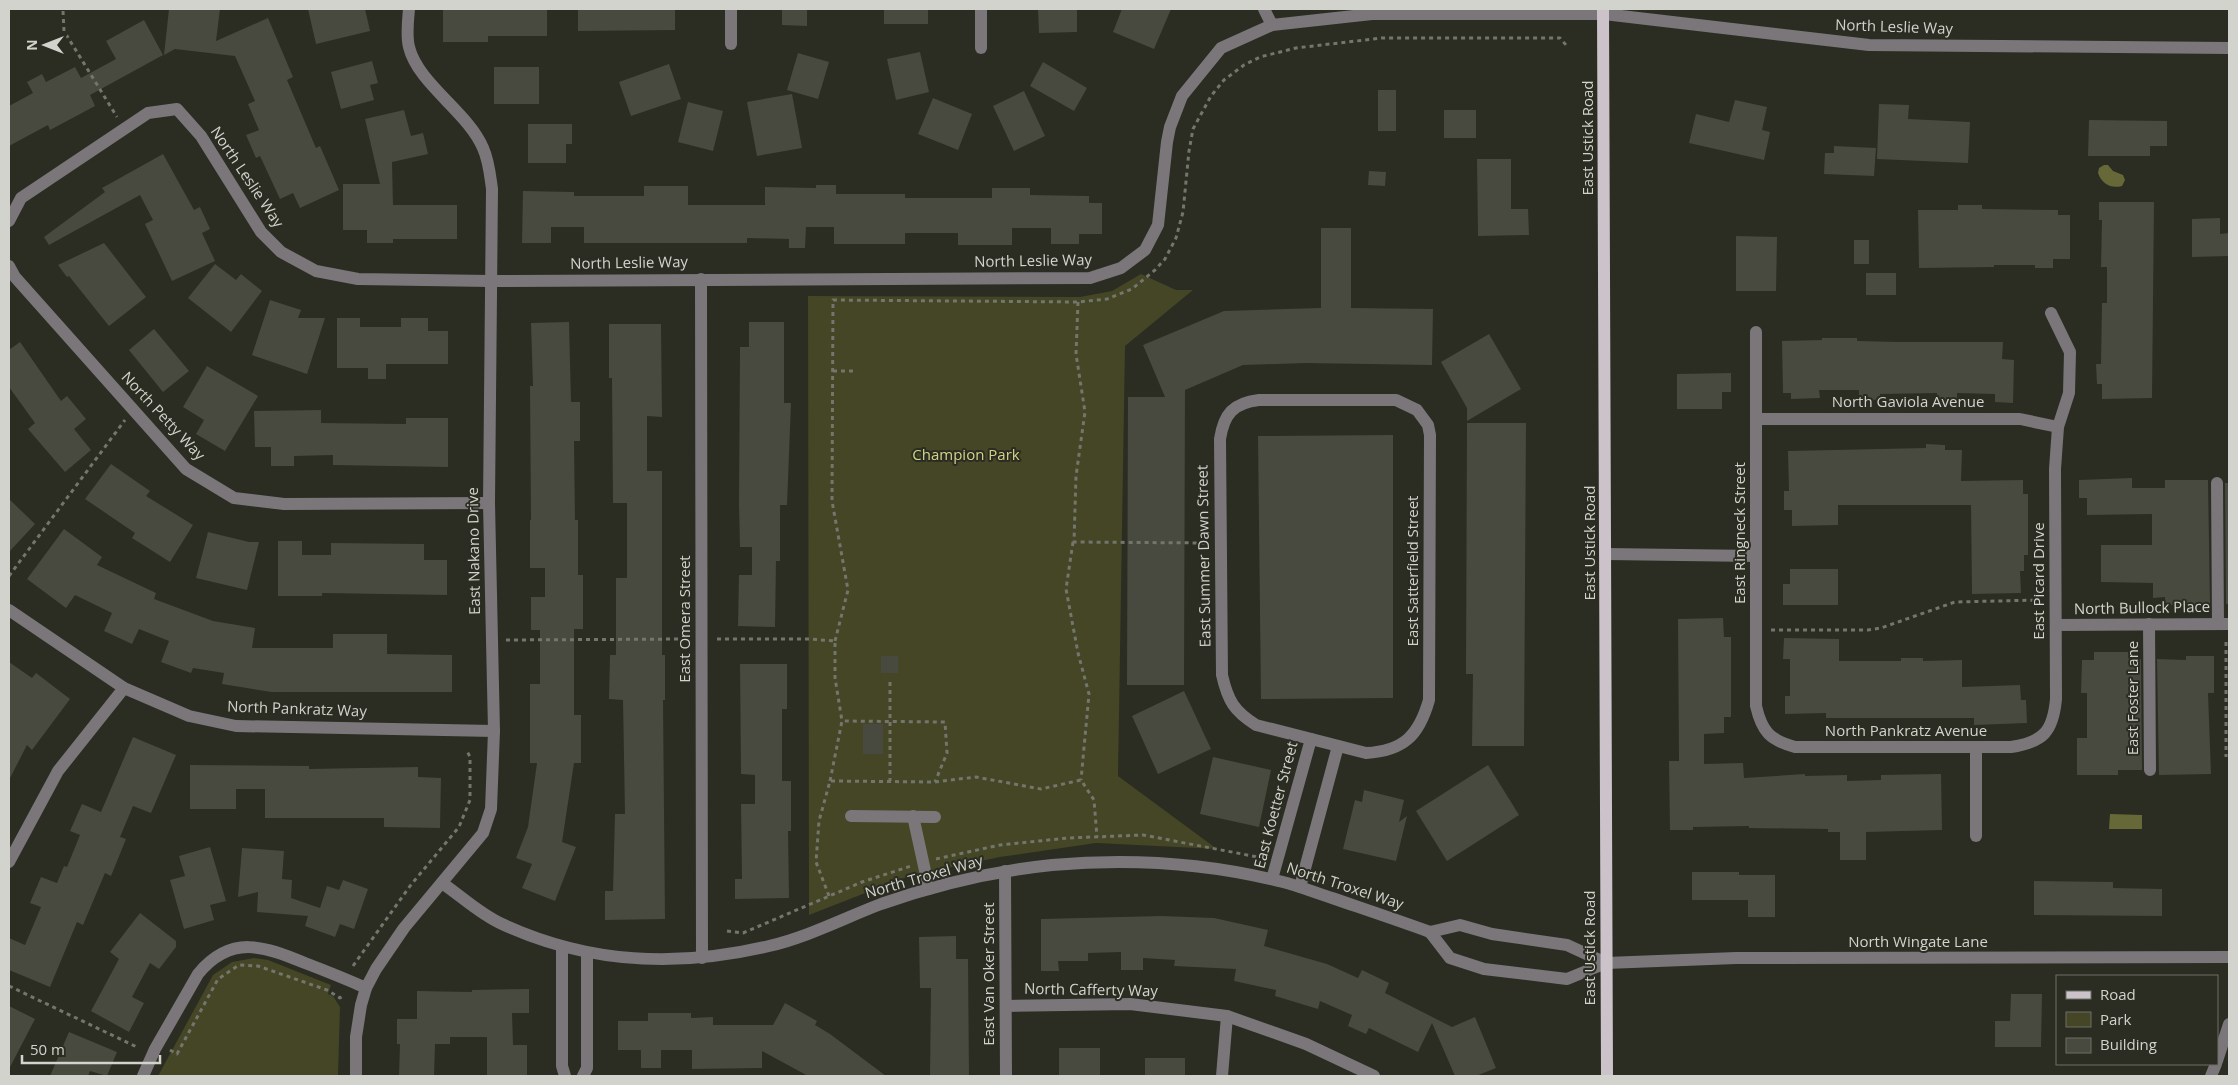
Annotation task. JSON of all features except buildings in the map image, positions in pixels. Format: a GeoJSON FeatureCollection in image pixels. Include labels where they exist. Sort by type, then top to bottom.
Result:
{"type":"FeatureCollection","features":[{"type":"Feature","properties":{"kind":"main road","name":"East Ustick Road"},"geometry":{"type":"LineString","coordinates":[[1604,11],[1607,1076]]}},
{"type":"Feature","properties":{"kind":"street","name":"East Nakano Drive"},"geometry":{"type":"LineString","coordinates":[[356,1076],[356,1037],[366,988],[404,928],[483,833],[491,809],[494,731],[489,503],[492,189],[489,167],[483,148],[468,124],[421,70],[413,57],[409,47],[408,9]]}},
{"type":"Feature","properties":{"kind":"street"},"geometry":{"type":"LineString","coordinates":[[731,9],[731,44]]}},
{"type":"Feature","properties":{"kind":"street"},"geometry":{"type":"LineString","coordinates":[[981,9],[981,48]]}},
{"type":"Feature","properties":{"kind":"street"},"geometry":{"type":"LineString","coordinates":[[1264,9],[1272,24]]}},
{"type":"Feature","properties":{"kind":"street","name":"North Leslie Way"},"geometry":{"type":"LineString","coordinates":[[124,128],[148,113],[177,109],[201,136],[261,232],[281,252],[316,271],[358,280],[1090,278],[1120,268],[1145,250],[1158,225],[1167,142],[1172,120],[1182,96],[1221,48],[1272,24],[1372,14],[1435,11],[1604,11],[1869,45],[2229,48]]}},
{"type":"Feature","properties":{"kind":"street"},"geometry":{"type":"LineString","coordinates":[[9,222],[21,198],[124,128]]}},
{"type":"Feature","properties":{"kind":"street","name":"North Petty Way"},"geometry":{"type":"LineString","coordinates":[[9,266],[15,277],[186,469],[234,498],[284,504],[489,503]]}},
{"type":"Feature","properties":{"kind":"street","name":"East Omera Street"},"geometry":{"type":"LineString","coordinates":[[701,279],[702,958]]}},
{"type":"Feature","properties":{"kind":"street","name":"East Picard Drive"},"geometry":{"type":"LineString","coordinates":[[2046,732],[2054,716],[2056,699],[2055,469],[2058,427],[2069,393],[2070,352],[2051,313]]}},
{"type":"Feature","properties":{"kind":"street","name":"East Ringneck Street"},"geometry":{"type":"LineString","coordinates":[[1756,332],[1756,706],[1759,721],[1766,732]]}},
{"type":"Feature","properties":{"kind":"street","name":"East Satterfield Street"},"geometry":{"type":"LineString","coordinates":[[1231,410],[1242,404],[1259,400],[1396,400],[1417,410],[1428,426],[1430,434],[1430,670],[1429,700],[1425,716],[1416,732],[1398,746],[1382,752],[1366,753],[1338,746]]}},
{"type":"Feature","properties":{"kind":"street","name":"East Summer Dawn Street"},"geometry":{"type":"LineString","coordinates":[[1231,410],[1223,423],[1220,439],[1222,675],[1230,702],[1241,715],[1256,724],[1311,739]]}},
{"type":"Feature","properties":{"kind":"street","name":"North Gaviola Avenue"},"geometry":{"type":"LineString","coordinates":[[1756,419],[2020,419],[2058,427]]}},
{"type":"Feature","properties":{"kind":"street"},"geometry":{"type":"LineString","coordinates":[[2217,483],[2224,624]]}},
{"type":"Feature","properties":{"kind":"street"},"geometry":{"type":"LineString","coordinates":[[1606,554],[1756,556]]}},
{"type":"Feature","properties":{"kind":"street","name":"North Pankratz Way"},"geometry":{"type":"LineString","coordinates":[[9,610],[124,688],[189,716],[236,726],[494,731]]}},
{"type":"Feature","properties":{"kind":"street","name":"East Foster Lane"},"geometry":{"type":"LineString","coordinates":[[2149,624],[2150,770]]}},
{"type":"Feature","properties":{"kind":"street","name":"North Bullock Place"},"geometry":{"type":"LineString","coordinates":[[2056,625],[2224,624]]}},
{"type":"Feature","properties":{"kind":"street"},"geometry":{"type":"LineString","coordinates":[[9,862],[58,771],[124,688]]}},
{"type":"Feature","properties":{"kind":"street","name":"North Pankratz Avenue"},"geometry":{"type":"LineString","coordinates":[[1766,732],[1777,742],[1795,747],[2011,747],[2031,744],[2046,732]]}},
{"type":"Feature","properties":{"kind":"street"},"geometry":{"type":"LineString","coordinates":[[1300,887],[1338,746],[1311,739]]}},
{"type":"Feature","properties":{"kind":"street","name":"East Koetter Street"},"geometry":{"type":"LineString","coordinates":[[1272,879],[1311,739]]}},
{"type":"Feature","properties":{"kind":"street"},"geometry":{"type":"LineString","coordinates":[[1976,747],[1976,836]]}},
{"type":"Feature","properties":{"kind":"street"},"geometry":{"type":"LineString","coordinates":[[851,816],[934,817]]}},
{"type":"Feature","properties":{"kind":"street"},"geometry":{"type":"LineString","coordinates":[[913,816],[929,889]]}},
{"type":"Feature","properties":{"kind":"street","name":"North Troxel Way"},"geometry":{"type":"LineString","coordinates":[[442,883],[500,924],[562,947],[586,953],[643,960],[702,958],[771,946],[818,930],[881,904],[929,889],[1005,871],[1062,865],[1147,862],[1212,868],[1272,879],[1300,887],[1430,932]]}},
{"type":"Feature","properties":{"kind":"street","name":"East Van Oker Street"},"geometry":{"type":"LineString","coordinates":[[1005,871],[1006,1076]]}},
{"type":"Feature","properties":{"kind":"street"},"geometry":{"type":"LineString","coordinates":[[1460,925],[1492,934],[1567,945],[1606,963],[1567,979],[1484,969],[1450,958],[1430,932],[1460,925]]}},
{"type":"Feature","properties":{"kind":"street"},"geometry":{"type":"LineString","coordinates":[[562,947],[562,1066],[565,1076]]}},
{"type":"Feature","properties":{"kind":"street"},"geometry":{"type":"LineString","coordinates":[[143,1076],[155,1049],[198,974],[206,964],[218,955],[239,948],[270,949],[366,988]]}},
{"type":"Feature","properties":{"kind":"street"},"geometry":{"type":"LineString","coordinates":[[583,1076],[586,1068],[586,953]]}},
{"type":"Feature","properties":{"kind":"street","name":"North Wingate Lane"},"geometry":{"type":"LineString","coordinates":[[1606,963],[1736,958],[2229,957]]}},
{"type":"Feature","properties":{"kind":"street","name":"North Cafferty Way"},"geometry":{"type":"LineString","coordinates":[[1006,1006],[1130,1004],[1227,1016],[1306,1044],[1374,1076]]}},
{"type":"Feature","properties":{"kind":"street"},"geometry":{"type":"LineString","coordinates":[[1222,1076],[1227,1016]]}},
{"type":"Feature","properties":{"kind":"street"},"geometry":{"type":"LineString","coordinates":[[2218,1056],[2229,1024]]}},
{"type":"Feature","properties":{"kind":"path"},"geometry":{"type":"LineString","coordinates":[[63,11],[64,31],[124,128]]}},
{"type":"Feature","properties":{"kind":"path"},"geometry":{"type":"LineString","coordinates":[[830,781],[842,721],[835,678],[835,641],[848,590],[832,501],[833,300],[1078,302],[1107,299],[1132,289],[1165,259],[1176,238],[1184,212],[1189,151],[1193,130],[1203,108],[1224,80],[1244,65],[1260,57],[1296,48],[1382,38],[1560,38],[1566,45]]}},
{"type":"Feature","properties":{"kind":"path"},"geometry":{"type":"LineString","coordinates":[[1078,302],[1076,354],[1085,412],[1076,476],[1074,542],[1066,588],[1078,653],[1089,694],[1081,780]]}},
{"type":"Feature","properties":{"kind":"path"},"geometry":{"type":"LineString","coordinates":[[833,371],[857,371]]}},
{"type":"Feature","properties":{"kind":"path"},"geometry":{"type":"LineString","coordinates":[[9,576],[133,409]]}},
{"type":"Feature","properties":{"kind":"path"},"geometry":{"type":"LineString","coordinates":[[1074,542],[1221,543]]}},
{"type":"Feature","properties":{"kind":"path"},"geometry":{"type":"LineString","coordinates":[[1756,630],[1868,630],[1881,628],[1955,602],[2056,600]]}},
{"type":"Feature","properties":{"kind":"path"},"geometry":{"type":"LineString","coordinates":[[505,640],[688,639]]}},
{"type":"Feature","properties":{"kind":"path"},"geometry":{"type":"LineString","coordinates":[[714,639],[809,639],[835,641]]}},
{"type":"Feature","properties":{"kind":"path"},"geometry":{"type":"LineString","coordinates":[[2226,642],[2226,757]]}},
{"type":"Feature","properties":{"kind":"path"},"geometry":{"type":"LineString","coordinates":[[890,682],[890,781]]}},
{"type":"Feature","properties":{"kind":"path"},"geometry":{"type":"LineString","coordinates":[[842,721],[945,722],[947,753],[935,782]]}},
{"type":"Feature","properties":{"kind":"path"},"geometry":{"type":"LineString","coordinates":[[353,966],[410,886],[459,827],[470,800],[470,757],[466,749]]}},
{"type":"Feature","properties":{"kind":"path"},"geometry":{"type":"LineString","coordinates":[[169,1049],[177,1054],[218,980],[239,965],[258,966],[327,990],[340,998],[343,995]]}},
{"type":"Feature","properties":{"kind":"path"},"geometry":{"type":"LineString","coordinates":[[9,986],[144,1050]]}},
{"type":"Feature","properties":{"kind":"green space","name":"Champion Park"},"geometry":{"type":"Polygon","coordinates":[[[1141,274],[1176,290],[1193,290],[1125,346],[1118,776],[1217,849],[1096,843],[1000,857],[909,876],[809,915],[808,296],[1080,297],[1112,291],[1141,274]]]}},
{"type":"Feature","properties":{"kind":"green space"},"geometry":{"type":"Polygon","coordinates":[[[254,958],[268,960],[331,985],[328,994],[333,996],[340,1007],[338,1076],[158,1076],[213,975],[232,962],[254,958]]]}},
{"type":"Feature","properties":{"kind":"shaded area"},"geometry":{"type":"Polygon","coordinates":[[[2108,165],[2113,171],[2123,175],[2125,180],[2122,186],[2111,186],[2104,183],[2098,173],[2099,168],[2108,165]]]}},
{"type":"Feature","properties":{"kind":"shaded area"},"geometry":{"type":"Polygon","coordinates":[[[2110,814],[2142,815],[2142,829],[2109,829],[2110,814]]]}}]}
